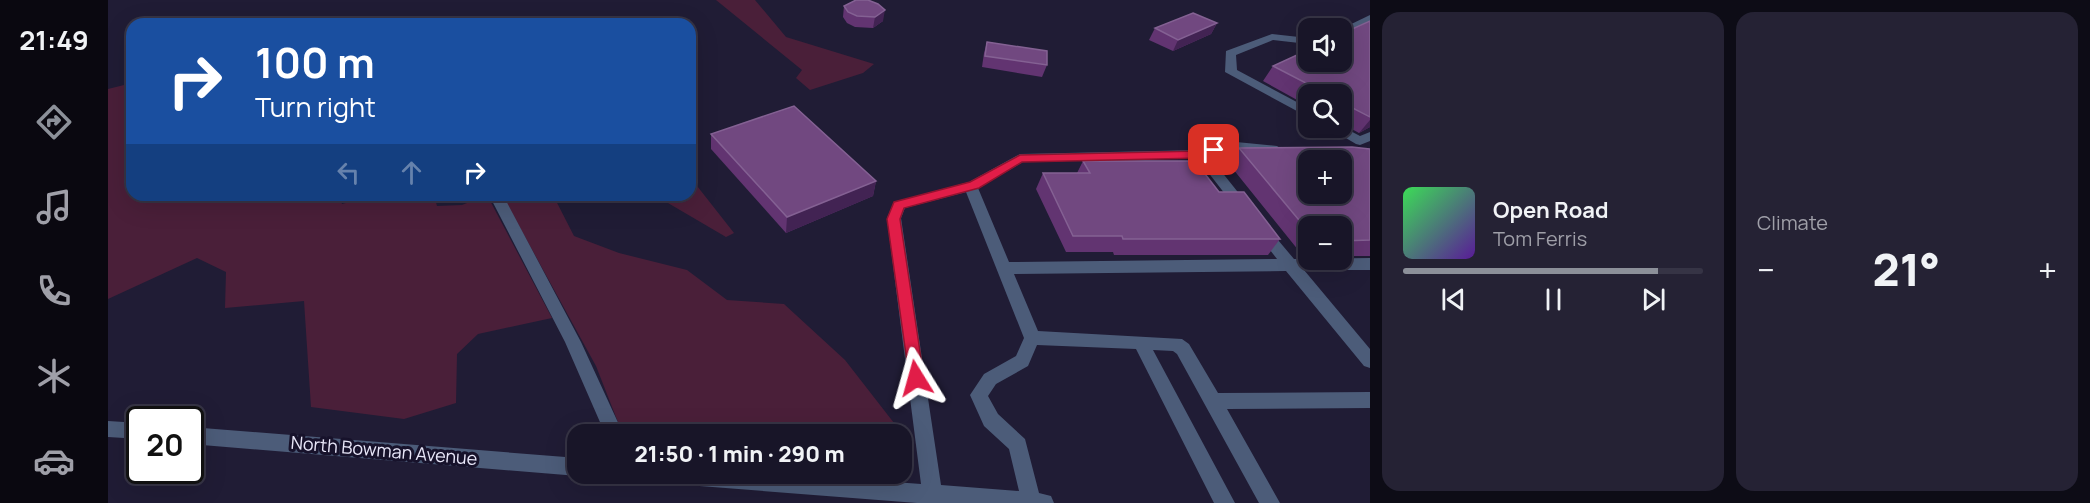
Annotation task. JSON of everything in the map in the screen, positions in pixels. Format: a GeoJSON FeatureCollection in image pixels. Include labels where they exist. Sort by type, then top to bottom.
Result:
{"type":"FeatureCollection","features":[{"type":"Feature","properties":{"kind":"street"},"geometry":{"type":"LineString","coordinates":[[1352,27],[1370,18]]}},
{"type":"Feature","properties":{"kind":"street"},"geometry":{"type":"LineString","coordinates":[[1298,40],[1272,37],[1230,53],[1231,72],[1298,108]]}},
{"type":"Feature","properties":{"kind":"street"},"geometry":{"type":"LineString","coordinates":[[1352,137],[1360,141],[1370,136]]}},
{"type":"Feature","properties":{"kind":"street"},"geometry":{"type":"LineString","coordinates":[[932,495],[894,219],[899,205],[986,181],[1010,162],[1020,158],[1201,154],[1226,145],[1292,152]]}},
{"type":"Feature","properties":{"kind":"street"},"geometry":{"type":"LineString","coordinates":[[1201,154],[1288,264],[1370,361]]}},
{"type":"Feature","properties":{"kind":"street"},"geometry":{"type":"LineString","coordinates":[[790,484],[1038,503],[1018,445],[991,420],[979,395],[990,379],[1022,361],[1032,338],[970,187]]}},
{"type":"Feature","properties":{"kind":"street"},"geometry":{"type":"LineString","coordinates":[[499,201],[573,342],[610,424]]}},
{"type":"Feature","properties":{"kind":"street"},"geometry":{"type":"LineString","coordinates":[[1005,268],[1370,264]]}},
{"type":"Feature","properties":{"kind":"street"},"geometry":{"type":"LineString","coordinates":[[1032,338],[1176,344],[1183,349],[1269,503]]}},
{"type":"Feature","properties":{"kind":"street"},"geometry":{"type":"LineString","coordinates":[[1141,343],[1225,503]]}},
{"type":"Feature","properties":{"kind":"street"},"geometry":{"type":"LineString","coordinates":[[1213,401],[1370,400]]}},
{"type":"Feature","properties":{"kind":"street"},"geometry":{"type":"LineString","coordinates":[[108,429],[126,430]]}},
{"type":"Feature","properties":{"kind":"street","name":"North Bowman Avenue"},"geometry":{"type":"LineString","coordinates":[[204,436],[567,466]]}},
{"type":"Feature","properties":{"kind":"shaded area"},"geometry":{"type":"Polygon","coordinates":[[[716,0],[755,0],[786,37],[874,64],[863,73],[810,90],[796,78],[802,70],[716,0]]]}},
{"type":"Feature","properties":{"kind":"shaded area"},"geometry":{"type":"Polygon","coordinates":[[[126,84],[126,201],[341,201],[342,204],[353,201],[436,201],[437,206],[490,201],[552,318],[478,334],[457,354],[456,403],[404,419],[311,407],[304,301],[225,308],[226,272],[197,258],[108,299],[108,89],[126,84]]]}},
{"type":"Feature","properties":{"kind":"shaded area"},"geometry":{"type":"Polygon","coordinates":[[[696,185],[734,233],[726,237],[668,203],[654,201],[696,201],[696,185]]]}},
{"type":"Feature","properties":{"kind":"shaded area"},"geometry":{"type":"Polygon","coordinates":[[[505,201],[556,201],[574,236],[619,253],[687,270],[727,300],[784,304],[845,360],[895,424],[619,424],[596,366],[505,201]]]}},
{"type":"Feature","properties":{"kind":"building"},"geometry":{"type":"Polygon","coordinates":[[[856,0],[868,0],[885,10],[875,17],[857,16],[848,12],[844,6],[856,0]]]}},
{"type":"Feature","properties":{"kind":"building"},"geometry":{"type":"Polygon","coordinates":[[[1193,13],[1217,23],[1178,40],[1155,28],[1193,13]]]}},
{"type":"Feature","properties":{"kind":"building"},"geometry":{"type":"Polygon","coordinates":[[[1370,21],[1370,117],[1352,108],[1352,84],[1308,84],[1273,66],[1298,55],[1298,72],[1352,72],[1352,29],[1370,21]]]}},
{"type":"Feature","properties":{"kind":"building"},"geometry":{"type":"Polygon","coordinates":[[[987,42],[1047,51],[1047,65],[985,56],[987,42]]]}},
{"type":"Feature","properties":{"kind":"building"},"geometry":{"type":"Polygon","coordinates":[[[794,106],[876,181],[787,217],[711,134],[794,106]]]}},
{"type":"Feature","properties":{"kind":"building"},"geometry":{"type":"Polygon","coordinates":[[[1352,147],[1370,149],[1370,240],[1352,241],[1352,216],[1298,216],[1298,219],[1239,148],[1352,147]]]}},
{"type":"Feature","properties":{"kind":"building"},"geometry":{"type":"Polygon","coordinates":[[[1083,161],[1195,161],[1219,192],[1244,192],[1280,239],[1123,239],[1122,236],[1073,236],[1043,173],[1090,173],[1083,161]]]}},
{"type":"Feature","properties":{"kind":"route"},"geometry":{"type":"LineString","coordinates":[[916,378],[894,219],[899,205],[986,181],[1010,162],[1020,158],[1201,154],[1214,150]]}}]}
